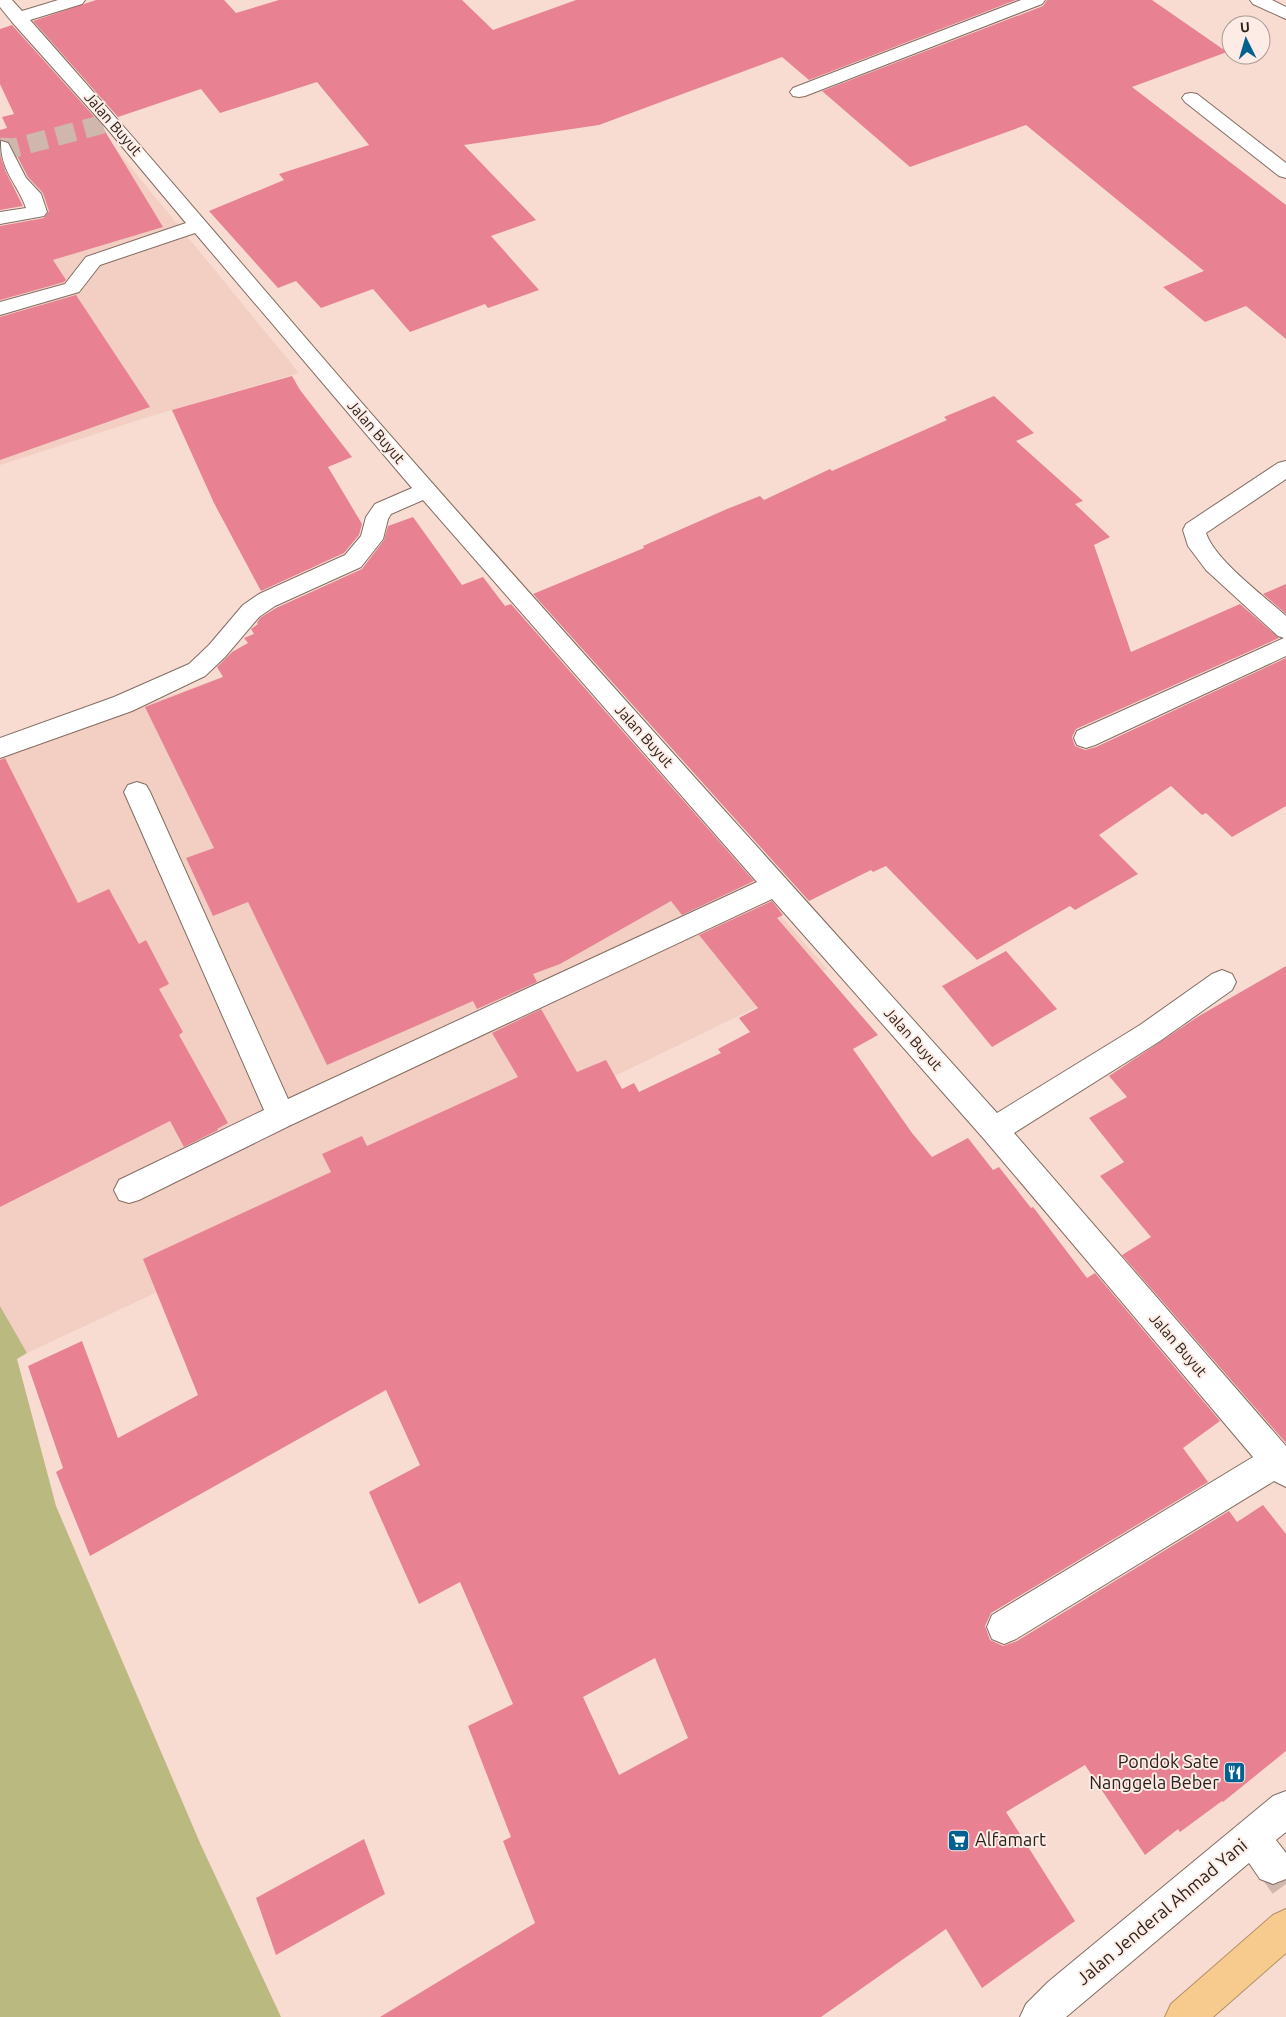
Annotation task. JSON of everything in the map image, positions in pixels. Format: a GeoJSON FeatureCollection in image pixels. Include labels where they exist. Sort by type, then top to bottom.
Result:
{"type":"FeatureCollection","features":[{"type":"Feature","properties":{"kind":"highway"},"geometry":{"type":"LineString","coordinates":[[1184,2017],[1286,1928]]}},
{"type":"Feature","properties":{"kind":"street"},"geometry":{"type":"LineString","coordinates":[[8,12],[76,0]]}},
{"type":"Feature","properties":{"kind":"street"},"geometry":{"type":"LineString","coordinates":[[799,92],[1036,0]]}},
{"type":"Feature","properties":{"kind":"street"},"geometry":{"type":"LineString","coordinates":[[1259,0],[1286,14]]}},
{"type":"Feature","properties":{"kind":"street","name":"Jalan Buyut"},"geometry":{"type":"LineString","coordinates":[[8,12],[111,122],[354,407],[994,1130],[1282,1466]]}},
{"type":"Feature","properties":{"kind":"street"},"geometry":{"type":"LineString","coordinates":[[1191,98],[1286,172]]}},
{"type":"Feature","properties":{"kind":"street"},"geometry":{"type":"LineString","coordinates":[[0,218],[37,212],[31,194],[18,181],[1,147]]}},
{"type":"Feature","properties":{"kind":"street"},"geometry":{"type":"LineString","coordinates":[[0,309],[72,288],[93,261],[199,225]]}},
{"type":"Feature","properties":{"kind":"street"},"geometry":{"type":"LineString","coordinates":[[1286,468],[1194,530],[1199,546],[1214,564],[1286,630]]}},
{"type":"Feature","properties":{"kind":"street"},"geometry":{"type":"LineString","coordinates":[[0,748],[123,704],[197,670],[217,651],[251,611],[267,600],[353,561],[372,539],[377,517],[383,508],[427,490]]}},
{"type":"Feature","properties":{"kind":"street"},"geometry":{"type":"LineString","coordinates":[[1086,738],[1286,646]]}},
{"type":"Feature","properties":{"kind":"street"},"geometry":{"type":"LineString","coordinates":[[138,792],[281,1116]]}},
{"type":"Feature","properties":{"kind":"street"},"geometry":{"type":"LineString","coordinates":[[129,1190],[281,1116],[776,885]]}},
{"type":"Feature","properties":{"kind":"street"},"geometry":{"type":"LineString","coordinates":[[994,1130],[1073,1079],[1150,1033],[1222,982]]}},
{"type":"Feature","properties":{"kind":"street"},"geometry":{"type":"LineString","coordinates":[[1004,1627],[1282,1466]]}},
{"type":"Feature","properties":{"kind":"street","name":"Jalan Jenderal Ahmad Yani"},"geometry":{"type":"LineString","coordinates":[[1040,2017],[1061,1995],[1286,1809]]}},
{"type":"Feature","properties":{"kind":"street"},"geometry":{"type":"LineString","coordinates":[[1252,1837],[1273,1866]]}},
{"type":"Feature","properties":{"kind":"shaded area"},"geometry":{"type":"Polygon","coordinates":[[[97,126],[299,373],[148,417],[0,465],[0,297],[24,269],[71,255],[23,173],[6,153],[97,126]]]}},
{"type":"Feature","properties":{"kind":"shaded area"},"geometry":{"type":"Polygon","coordinates":[[[565,668],[827,969],[757,1007],[518,1123],[27,1353],[0,1306],[0,759],[224,676],[565,668]]]}},
{"type":"Feature","properties":{"kind":"shaded area"},"geometry":{"type":"Polygon","coordinates":[[[0,1306],[27,1353],[17,1359],[56,1506],[200,1843],[281,2017],[0,2017],[0,1306]]]}},
{"type":"Feature","properties":{"kind":"building"},"geometry":{"type":"Polygon","coordinates":[[[96,0],[224,0],[236,13],[279,0],[462,0],[493,30],[576,0],[1016,0],[809,80],[782,57],[599,125],[464,145],[536,220],[491,236],[539,290],[488,308],[485,304],[410,332],[373,289],[321,308],[296,281],[278,288],[209,211],[284,180],[279,174],[369,145],[317,82],[220,113],[201,89],[118,117],[33,21],[96,0]]]}},
{"type":"Feature","properties":{"kind":"building"},"geometry":{"type":"Polygon","coordinates":[[[1047,0],[1152,0],[1221,48],[1221,54],[1132,87],[1286,205],[1286,339],[1246,306],[1205,322],[1163,287],[1204,271],[1026,125],[910,167],[822,91],[1043,6],[1047,0]]]}},
{"type":"Feature","properties":{"kind":"building"},"geometry":{"type":"Polygon","coordinates":[[[12,25],[100,123],[163,227],[53,260],[66,280],[64,282],[0,300],[0,226],[44,218],[49,211],[43,193],[28,177],[10,142],[0,140],[0,130],[7,128],[2,117],[14,114],[0,84],[0,29],[12,25]]]}},
{"type":"Feature","properties":{"kind":"building"},"geometry":{"type":"Polygon","coordinates":[[[0,154],[5,170],[23,206],[0,210],[0,154]]]}},
{"type":"Feature","properties":{"kind":"building"},"geometry":{"type":"Polygon","coordinates":[[[76,295],[150,407],[0,460],[0,317],[76,295]]]}},
{"type":"Feature","properties":{"kind":"building"},"geometry":{"type":"Polygon","coordinates":[[[292,376],[300,390],[352,457],[328,467],[362,524],[359,535],[344,553],[261,591],[214,503],[172,410],[292,376]]]}},
{"type":"Feature","properties":{"kind":"building"},"geometry":{"type":"Polygon","coordinates":[[[994,396],[1034,433],[1016,441],[1083,501],[1075,504],[1110,537],[1094,545],[1131,652],[1240,604],[1279,638],[1076,729],[1072,737],[1075,746],[1085,750],[1096,747],[1286,658],[1286,806],[1232,837],[1206,813],[1202,815],[1171,786],[1099,835],[1138,874],[1075,910],[1070,906],[977,960],[886,866],[873,872],[871,870],[809,901],[533,594],[644,548],[643,546],[727,509],[760,496],[764,500],[830,469],[832,471],[947,420],[944,417],[994,396]]]}},
{"type":"Feature","properties":{"kind":"building"},"geometry":{"type":"Polygon","coordinates":[[[413,517],[462,585],[483,577],[505,606],[511,604],[754,881],[682,915],[671,901],[560,964],[533,974],[537,982],[477,1009],[473,1001],[327,1065],[248,902],[213,916],[186,858],[214,848],[145,707],[223,677],[217,667],[232,652],[248,643],[244,638],[254,634],[251,629],[258,624],[260,618],[276,608],[362,569],[384,540],[388,526],[413,517]]]}},
{"type":"Feature","properties":{"kind":"building"},"geometry":{"type":"Polygon","coordinates":[[[1286,584],[1286,614],[1263,594],[1286,584]]]}},
{"type":"Feature","properties":{"kind":"building"},"geometry":{"type":"Polygon","coordinates":[[[5,758],[78,903],[109,889],[139,944],[146,940],[169,984],[159,989],[183,1032],[179,1035],[228,1123],[184,1147],[170,1121],[0,1207],[0,760],[5,758]]]}},
{"type":"Feature","properties":{"kind":"building"},"geometry":{"type":"Polygon","coordinates":[[[772,901],[783,915],[777,918],[878,1035],[853,1049],[912,1133],[932,1157],[968,1138],[993,1170],[999,1167],[1031,1208],[1033,1207],[1087,1278],[1095,1273],[1220,1421],[1183,1448],[1208,1482],[991,1613],[985,1626],[990,1640],[1003,1646],[1017,1641],[1229,1511],[1237,1522],[1263,1505],[1286,1534],[1286,1751],[1223,1802],[1180,1832],[1178,1829],[1145,1855],[1085,1765],[1006,1812],[1075,1921],[982,1988],[946,1929],[821,2017],[380,2017],[535,1923],[503,1841],[511,1837],[468,1726],[513,1704],[460,1582],[419,1604],[369,1492],[420,1465],[386,1390],[90,1556],[56,1472],[63,1468],[28,1366],[82,1341],[118,1438],[198,1395],[143,1259],[331,1172],[322,1154],[362,1136],[367,1146],[518,1077],[492,1033],[541,1009],[577,1072],[606,1060],[622,1089],[634,1083],[639,1092],[721,1053],[718,1049],[750,1032],[739,1018],[758,1008],[699,935],[772,901]],[[655,1658],[583,1697],[619,1775],[688,1738],[655,1658]]]}},
{"type":"Feature","properties":{"kind":"building"},"geometry":{"type":"Polygon","coordinates":[[[1006,951],[1057,1009],[992,1047],[942,986],[1006,951]]]}},
{"type":"Feature","properties":{"kind":"building"},"geometry":{"type":"Polygon","coordinates":[[[1286,966],[1286,1443],[1122,1255],[1151,1237],[1100,1176],[1124,1162],[1089,1118],[1127,1097],[1109,1076],[1199,1016],[1286,966]]]}},
{"type":"Feature","properties":{"kind":"building"},"geometry":{"type":"Polygon","coordinates":[[[364,1839],[385,1894],[276,1955],[256,1898],[364,1839]]]}},
{"type":"Feature","properties":{"kind":"tunnel"},"geometry":{"type":"LineString","coordinates":[[0,147],[14,148],[111,122]]}},
{"type":"Feature","properties":{"kind":"tunnel"},"geometry":{"type":"LineString","coordinates":[[1273,1866],[1286,1884]]}},
{"type":"Feature","properties":{"kind":"place","name":"Pondok Sate Nanggela Beber"},"geometry":{"type":"Point","coordinates":[1235,1772]}},
{"type":"Feature","properties":{"kind":"place","name":"Alfamart"},"geometry":{"type":"Point","coordinates":[959,1840]}}]}
